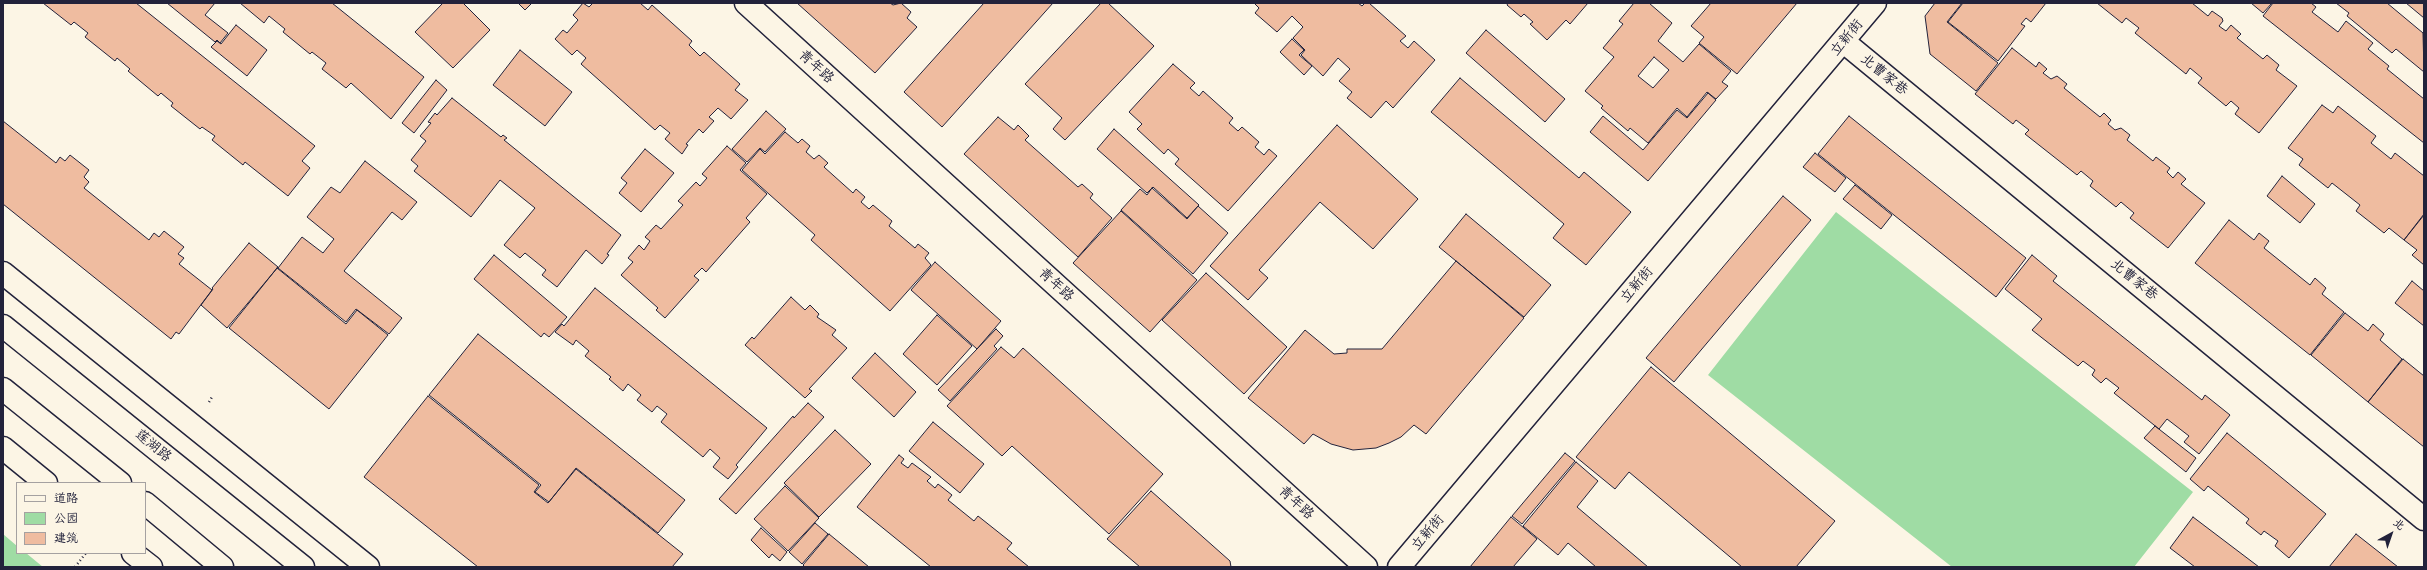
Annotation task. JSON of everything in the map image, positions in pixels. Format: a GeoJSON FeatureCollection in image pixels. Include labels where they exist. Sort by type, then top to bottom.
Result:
{"type":"FeatureCollection","features":[{"type":"Feature","properties":{"kind":"street","name":"青年路"},"geometry":{"type":"LineString","coordinates":[[746,3],[1366,567]]}},
{"type":"Feature","properties":{"kind":"street","name":"立新街"},"geometry":{"type":"LineString","coordinates":[[1399,567],[1844,42],[1875,3]]}},
{"type":"Feature","properties":{"kind":"street","name":"北曹家巷"},"geometry":{"type":"LineString","coordinates":[[1844,42],[2424,519]]}},
{"type":"Feature","properties":{"kind":"street"},"geometry":{"type":"LineString","coordinates":[[3,273],[368,567]]}},
{"type":"Feature","properties":{"kind":"street","name":"莲湖路"},"geometry":{"type":"LineString","coordinates":[[3,326],[303,567]]}},
{"type":"Feature","properties":{"kind":"street"},"geometry":{"type":"LineString","coordinates":[[3,389],[119,482]]}},
{"type":"Feature","properties":{"kind":"street"},"geometry":{"type":"LineString","coordinates":[[3,448],[45,482]]}},
{"type":"Feature","properties":{"kind":"street"},"geometry":{"type":"LineString","coordinates":[[146,504],[222,567]]}},
{"type":"Feature","properties":{"kind":"street"},"geometry":{"type":"LineString","coordinates":[[134,554],[151,567]]}},
{"type":"Feature","properties":{"kind":"path"},"geometry":{"type":"LineString","coordinates":[[74,567],[85,554]]}},
{"type":"Feature","properties":{"kind":"green space"},"geometry":{"type":"Polygon","coordinates":[[[1836,212],[2193,492],[2134,567],[1952,567],[1708,375],[1836,212]]]}},
{"type":"Feature","properties":{"kind":"green space"},"geometry":{"type":"Polygon","coordinates":[[[3,534],[16,545],[16,554],[27,554],[43,567],[3,567],[3,534]]]}},
{"type":"Feature","properties":{"kind":"building"},"geometry":{"type":"Polygon","coordinates":[[[43,3],[136,3],[315,146],[302,161],[310,168],[288,196],[245,162],[243,165],[212,140],[215,136],[202,127],[200,129],[171,106],[173,103],[161,93],[158,96],[128,71],[130,69],[117,58],[115,61],[85,37],[88,33],[74,22],[71,25],[43,3]]]}},
{"type":"Feature","properties":{"kind":"building"},"geometry":{"type":"Polygon","coordinates":[[[167,3],[215,3],[205,15],[228,33],[220,43],[217,40],[215,42],[167,3]]]}},
{"type":"Feature","properties":{"kind":"building"},"geometry":{"type":"Polygon","coordinates":[[[240,3],[332,3],[424,77],[391,119],[351,83],[346,88],[322,69],[326,63],[312,52],[310,54],[283,32],[285,29],[269,16],[264,23],[240,3]]]}},
{"type":"Feature","properties":{"kind":"building"},"geometry":{"type":"Polygon","coordinates":[[[443,3],[463,3],[490,30],[453,68],[415,32],[443,3]]]}},
{"type":"Feature","properties":{"kind":"building"},"geometry":{"type":"Polygon","coordinates":[[[518,3],[532,3],[525,10],[518,3]]]}},
{"type":"Feature","properties":{"kind":"building"},"geometry":{"type":"Polygon","coordinates":[[[583,3],[589,7],[593,3],[640,3],[648,10],[652,5],[692,41],[689,45],[700,56],[704,52],[740,84],[735,90],[748,100],[731,119],[718,108],[709,117],[714,121],[703,133],[699,129],[686,144],[688,145],[682,154],[665,139],[670,133],[660,125],[655,130],[581,64],[586,58],[577,50],[572,55],[555,39],[563,30],[567,33],[578,20],[573,15],[583,3]]]}},
{"type":"Feature","properties":{"kind":"building"},"geometry":{"type":"Polygon","coordinates":[[[797,3],[890,3],[893,5],[901,3],[911,12],[907,18],[917,27],[875,73],[797,3]]]}},
{"type":"Feature","properties":{"kind":"building"},"geometry":{"type":"Polygon","coordinates":[[[984,3],[1053,3],[942,127],[904,92],[984,3]]]}},
{"type":"Feature","properties":{"kind":"building"},"geometry":{"type":"Polygon","coordinates":[[[1101,3],[1108,3],[1154,46],[1065,140],[1053,129],[1062,118],[1025,84],[1101,3]]]}},
{"type":"Feature","properties":{"kind":"building"},"geometry":{"type":"Polygon","coordinates":[[[1254,3],[1358,3],[1362,6],[1365,3],[1369,3],[1406,36],[1400,41],[1408,48],[1414,41],[1435,60],[1393,108],[1386,101],[1371,118],[1347,98],[1352,92],[1339,81],[1350,69],[1338,58],[1323,76],[1301,55],[1305,50],[1293,38],[1303,27],[1292,16],[1277,32],[1255,13],[1259,8],[1254,3]]]}},
{"type":"Feature","properties":{"kind":"building"},"geometry":{"type":"Polygon","coordinates":[[[1508,3],[1588,3],[1570,24],[1566,20],[1547,40],[1530,24],[1533,22],[1524,14],[1521,17],[1507,5],[1508,3]]]}},
{"type":"Feature","properties":{"kind":"building"},"geometry":{"type":"Polygon","coordinates":[[[1634,3],[1649,3],[1672,23],[1658,41],[1683,62],[1699,44],[1731,71],[1722,82],[1728,86],[1716,99],[1707,92],[1687,117],[1677,108],[1648,143],[1630,128],[1628,131],[1601,108],[1603,106],[1585,91],[1614,57],[1603,48],[1623,24],[1619,21],[1634,3]],[[1654,57],[1638,76],[1653,88],[1669,70],[1654,57]]]}},
{"type":"Feature","properties":{"kind":"building"},"geometry":{"type":"Polygon","coordinates":[[[1711,3],[1797,3],[1737,74],[1699,43],[1704,37],[1691,26],[1711,3]]]}},
{"type":"Feature","properties":{"kind":"building"},"geometry":{"type":"Polygon","coordinates":[[[1935,3],[1962,3],[1947,22],[1998,63],[1976,91],[1930,54],[1925,16],[1935,3]]]}},
{"type":"Feature","properties":{"kind":"building"},"geometry":{"type":"Polygon","coordinates":[[[1963,3],[2046,3],[2031,22],[2026,18],[2021,24],[2025,26],[1998,61],[1948,22],[1963,3]]]}},
{"type":"Feature","properties":{"kind":"building"},"geometry":{"type":"Polygon","coordinates":[[[2097,3],[2192,3],[2208,16],[2212,11],[2222,18],[2223,21],[2219,26],[2226,31],[2231,25],[2241,34],[2237,38],[2263,59],[2267,55],[2279,65],[2276,70],[2297,86],[2259,133],[2235,114],[2239,108],[2231,101],[2226,106],[2198,83],[2202,78],[2190,68],[2186,74],[2135,33],[2139,28],[2126,18],[2122,23],[2097,3]]]}},
{"type":"Feature","properties":{"kind":"building"},"geometry":{"type":"Polygon","coordinates":[[[2251,3],[2272,3],[2263,13],[2251,3]]]}},
{"type":"Feature","properties":{"kind":"building"},"geometry":{"type":"Polygon","coordinates":[[[2273,3],[2311,3],[2316,7],[2312,12],[2338,32],[2346,21],[2373,43],[2368,49],[2389,66],[2387,69],[2424,99],[2424,143],[2263,16],[2273,3]]]}},
{"type":"Feature","properties":{"kind":"building"},"geometry":{"type":"Polygon","coordinates":[[[2336,3],[2387,3],[2423,33],[2424,72],[2396,49],[2392,53],[2347,16],[2349,13],[2336,3]]]}},
{"type":"Feature","properties":{"kind":"building"},"geometry":{"type":"Polygon","coordinates":[[[2406,3],[2424,3],[2424,18],[2406,3]]]}},
{"type":"Feature","properties":{"kind":"building"},"geometry":{"type":"Polygon","coordinates":[[[236,25],[267,50],[247,76],[211,47],[217,41],[221,44],[236,25]]]}},
{"type":"Feature","properties":{"kind":"building"},"geometry":{"type":"Polygon","coordinates":[[[1486,30],[1565,99],[1545,122],[1466,53],[1486,30]]]}},
{"type":"Feature","properties":{"kind":"building"},"geometry":{"type":"Polygon","coordinates":[[[1292,39],[1304,50],[1299,55],[1312,66],[1304,75],[1280,52],[1292,39]]]}},
{"type":"Feature","properties":{"kind":"building"},"geometry":{"type":"Polygon","coordinates":[[[2012,48],[2036,67],[2039,62],[2047,69],[2043,73],[2051,79],[2057,76],[2067,84],[2064,88],[2100,117],[2104,113],[2111,120],[2108,124],[2115,130],[2121,128],[2130,135],[2127,140],[2153,161],[2156,157],[2170,168],[2167,172],[2173,178],[2178,172],[2186,179],[2181,184],[2205,203],[2168,248],[2130,218],[2134,213],[2121,202],[2116,207],[2090,186],[2093,181],[2081,171],[2077,175],[2025,134],[2029,130],[2016,120],[2013,124],[1975,94],[2012,48]]]}},
{"type":"Feature","properties":{"kind":"building"},"geometry":{"type":"Polygon","coordinates":[[[520,50],[572,92],[545,126],[493,85],[520,50]]]}},
{"type":"Feature","properties":{"kind":"building"},"geometry":{"type":"Polygon","coordinates":[[[1173,64],[1195,83],[1190,88],[1199,96],[1203,91],[1233,118],[1229,123],[1238,131],[1242,127],[1259,142],[1255,147],[1264,155],[1269,149],[1277,156],[1228,211],[1175,164],[1179,159],[1168,149],[1164,154],[1137,129],[1142,124],[1129,112],[1173,64]]]}},
{"type":"Feature","properties":{"kind":"building"},"geometry":{"type":"Polygon","coordinates":[[[1460,78],[1579,178],[1584,172],[1631,212],[1586,265],[1553,238],[1564,224],[1431,112],[1460,78]]]}},
{"type":"Feature","properties":{"kind":"building"},"geometry":{"type":"Polygon","coordinates":[[[436,80],[447,90],[414,133],[402,123],[436,80]]]}},
{"type":"Feature","properties":{"kind":"building"},"geometry":{"type":"Polygon","coordinates":[[[1708,93],[1716,100],[1648,181],[1590,132],[1603,116],[1643,150],[1677,110],[1687,118],[1708,93]]]}},
{"type":"Feature","properties":{"kind":"building"},"geometry":{"type":"Polygon","coordinates":[[[452,98],[501,137],[503,135],[507,138],[504,140],[621,235],[607,254],[609,255],[602,264],[586,250],[557,287],[542,275],[546,270],[525,253],[520,258],[504,245],[535,208],[500,180],[471,217],[414,171],[418,166],[411,160],[426,141],[420,136],[431,123],[428,122],[435,113],[437,115],[452,98]]]}},
{"type":"Feature","properties":{"kind":"building"},"geometry":{"type":"Polygon","coordinates":[[[2322,105],[2333,113],[2338,106],[2376,136],[2371,143],[2391,159],[2395,153],[2424,176],[2424,214],[2404,240],[2389,228],[2384,233],[2356,211],[2360,205],[2332,183],[2328,188],[2299,165],[2303,159],[2288,148],[2322,105]]]}},
{"type":"Feature","properties":{"kind":"building"},"geometry":{"type":"Polygon","coordinates":[[[766,111],[786,129],[765,152],[760,148],[747,162],[732,149],[766,111]]]}},
{"type":"Feature","properties":{"kind":"building"},"geometry":{"type":"Polygon","coordinates":[[[1849,116],[2026,258],[1996,297],[1818,154],[1849,116]]]}},
{"type":"Feature","properties":{"kind":"building"},"geometry":{"type":"Polygon","coordinates":[[[998,117],[1014,130],[1018,125],[1029,136],[1025,140],[1078,187],[1082,184],[1093,194],[1090,198],[1112,218],[1078,257],[964,154],[998,117]]]}},
{"type":"Feature","properties":{"kind":"building"},"geometry":{"type":"Polygon","coordinates":[[[3,121],[56,163],[60,157],[65,161],[70,155],[89,170],[84,177],[89,182],[84,188],[149,240],[154,233],[159,237],[164,231],[184,247],[178,254],[184,258],[179,264],[212,290],[179,334],[176,332],[171,339],[3,204],[3,121]]]}},
{"type":"Feature","properties":{"kind":"building"},"geometry":{"type":"Polygon","coordinates":[[[1337,125],[1418,199],[1373,249],[1320,202],[1259,270],[1268,278],[1248,300],[1210,266],[1337,125]]]}},
{"type":"Feature","properties":{"kind":"building"},"geometry":{"type":"Polygon","coordinates":[[[1114,129],[1199,205],[1187,218],[1153,187],[1147,193],[1097,149],[1114,129]]]}},
{"type":"Feature","properties":{"kind":"building"},"geometry":{"type":"Polygon","coordinates":[[[785,132],[798,143],[802,139],[810,146],[806,152],[814,159],[819,155],[828,163],[824,167],[853,193],[856,189],[865,197],[861,202],[869,209],[873,205],[892,221],[889,226],[915,248],[918,244],[929,253],[925,258],[931,265],[890,311],[811,240],[815,235],[742,170],[760,149],[765,154],[785,132]]]}},
{"type":"Feature","properties":{"kind":"building"},"geometry":{"type":"Polygon","coordinates":[[[727,146],[746,163],[740,170],[767,194],[746,218],[750,222],[706,272],[702,268],[694,276],[699,280],[665,318],[656,310],[658,308],[621,275],[633,262],[628,258],[639,245],[644,250],[650,241],[645,237],[656,225],[661,229],[683,205],[678,201],[696,182],[700,186],[707,178],[702,174],[727,146]]]}},
{"type":"Feature","properties":{"kind":"building"},"geometry":{"type":"Polygon","coordinates":[[[645,149],[674,173],[641,212],[619,193],[627,183],[621,178],[645,149]]]}},
{"type":"Feature","properties":{"kind":"building"},"geometry":{"type":"Polygon","coordinates":[[[1815,153],[1846,178],[1835,192],[1803,167],[1815,153]]]}},
{"type":"Feature","properties":{"kind":"building"},"geometry":{"type":"Polygon","coordinates":[[[365,161],[417,202],[402,220],[392,212],[344,271],[402,318],[389,334],[356,309],[346,322],[278,268],[302,237],[323,253],[334,239],[307,217],[331,187],[340,193],[365,161]]]}},
{"type":"Feature","properties":{"kind":"building"},"geometry":{"type":"Polygon","coordinates":[[[2282,176],[2315,204],[2300,223],[2267,196],[2282,176]]]}},
{"type":"Feature","properties":{"kind":"building"},"geometry":{"type":"Polygon","coordinates":[[[1855,185],[1892,215],[1881,229],[1843,199],[1855,185]]]}},
{"type":"Feature","properties":{"kind":"building"},"geometry":{"type":"Polygon","coordinates":[[[1152,188],[1187,219],[1198,206],[1228,233],[1193,274],[1121,210],[1140,189],[1147,195],[1152,188]]]}},
{"type":"Feature","properties":{"kind":"building"},"geometry":{"type":"Polygon","coordinates":[[[1783,196],[1811,220],[1674,382],[1646,358],[1783,196]]]}},
{"type":"Feature","properties":{"kind":"building"},"geometry":{"type":"Polygon","coordinates":[[[1121,211],[1197,280],[1150,332],[1073,263],[1121,211]]]}},
{"type":"Feature","properties":{"kind":"building"},"geometry":{"type":"Polygon","coordinates":[[[1466,214],[1551,285],[1524,317],[1439,247],[1466,214]]]}},
{"type":"Feature","properties":{"kind":"building"},"geometry":{"type":"Polygon","coordinates":[[[2424,215],[2424,265],[2412,255],[2417,250],[2404,240],[2424,215]]]}},
{"type":"Feature","properties":{"kind":"building"},"geometry":{"type":"Polygon","coordinates":[[[2229,220],[2254,240],[2259,233],[2269,241],[2264,248],[2310,285],[2315,278],[2326,288],[2322,294],[2344,312],[2310,355],[2195,263],[2229,220]]]}},
{"type":"Feature","properties":{"kind":"building"},"geometry":{"type":"Polygon","coordinates":[[[249,243],[278,267],[227,328],[201,305],[213,289],[212,288],[249,243]]]}},
{"type":"Feature","properties":{"kind":"building"},"geometry":{"type":"Polygon","coordinates":[[[494,255],[567,317],[549,337],[544,333],[541,337],[474,279],[494,255]]]}},
{"type":"Feature","properties":{"kind":"building"},"geometry":{"type":"Polygon","coordinates":[[[2032,255],[2057,276],[2053,281],[2202,400],[2205,395],[2230,415],[2199,454],[2184,442],[2189,436],[2167,419],[2159,429],[2114,393],[2119,388],[2106,378],[2101,383],[2092,375],[2095,370],[2083,361],[2078,366],[2032,330],[2042,319],[2005,289],[2032,255]]]}},
{"type":"Feature","properties":{"kind":"building"},"geometry":{"type":"Polygon","coordinates":[[[1456,261],[1524,318],[1426,434],[1414,425],[1401,437],[1389,443],[1376,448],[1353,450],[1331,444],[1313,434],[1304,444],[1248,398],[1305,330],[1334,354],[1347,353],[1347,349],[1382,349],[1456,261]]]}},
{"type":"Feature","properties":{"kind":"building"},"geometry":{"type":"Polygon","coordinates":[[[935,262],[1001,321],[977,349],[911,290],[935,262]]]}},
{"type":"Feature","properties":{"kind":"building"},"geometry":{"type":"Polygon","coordinates":[[[277,268],[346,324],[357,310],[388,335],[329,409],[229,328],[277,268]]]}},
{"type":"Feature","properties":{"kind":"building"},"geometry":{"type":"Polygon","coordinates":[[[1206,273],[1287,347],[1244,394],[1162,320],[1206,273]]]}},
{"type":"Feature","properties":{"kind":"building"},"geometry":{"type":"Polygon","coordinates":[[[2412,281],[2424,291],[2424,326],[2395,303],[2412,281]]]}},
{"type":"Feature","properties":{"kind":"building"},"geometry":{"type":"Polygon","coordinates":[[[595,288],[767,428],[736,465],[738,467],[728,479],[713,467],[720,458],[710,449],[703,457],[661,422],[667,414],[657,406],[652,412],[637,400],[641,395],[628,384],[623,391],[609,379],[611,377],[585,356],[589,351],[576,340],[573,345],[555,332],[562,324],[564,326],[595,288]]]}},
{"type":"Feature","properties":{"kind":"building"},"geometry":{"type":"Polygon","coordinates":[[[791,297],[805,310],[810,305],[819,314],[817,317],[836,330],[832,335],[847,348],[809,389],[812,391],[805,398],[745,345],[752,337],[754,339],[791,297]]]}},
{"type":"Feature","properties":{"kind":"building"},"geometry":{"type":"Polygon","coordinates":[[[2345,313],[2368,331],[2373,324],[2384,334],[2380,340],[2402,359],[2368,402],[2311,355],[2345,313]]]}},
{"type":"Feature","properties":{"kind":"building"},"geometry":{"type":"Polygon","coordinates":[[[937,315],[972,346],[937,385],[903,354],[937,315]]]}},
{"type":"Feature","properties":{"kind":"building"},"geometry":{"type":"Polygon","coordinates":[[[996,329],[1003,336],[994,346],[997,349],[950,401],[938,390],[996,329]]]}},
{"type":"Feature","properties":{"kind":"building"},"geometry":{"type":"Polygon","coordinates":[[[478,334],[685,500],[658,533],[576,468],[549,502],[535,492],[541,485],[429,395],[478,334]]]}},
{"type":"Feature","properties":{"kind":"building"},"geometry":{"type":"Polygon","coordinates":[[[1001,347],[1014,358],[1023,348],[1163,474],[1109,534],[1012,446],[1002,456],[947,406],[1001,347]]]}},
{"type":"Feature","properties":{"kind":"building"},"geometry":{"type":"Polygon","coordinates":[[[875,353],[916,392],[894,417],[852,378],[875,353]]]}},
{"type":"Feature","properties":{"kind":"building"},"geometry":{"type":"Polygon","coordinates":[[[2403,359],[2424,376],[2424,447],[2368,402],[2403,359]]]}},
{"type":"Feature","properties":{"kind":"building"},"geometry":{"type":"Polygon","coordinates":[[[1651,367],[1835,521],[1796,567],[1742,567],[1629,472],[1615,489],[1576,457],[1651,367]]]}},
{"type":"Feature","properties":{"kind":"building"},"geometry":{"type":"Polygon","coordinates":[[[428,396],[539,485],[534,492],[548,503],[576,469],[683,554],[672,567],[478,567],[364,477],[428,396]]]}},
{"type":"Feature","properties":{"kind":"building"},"geometry":{"type":"Polygon","coordinates":[[[808,403],[824,417],[736,514],[719,499],[793,416],[794,418],[808,403]]]}},
{"type":"Feature","properties":{"kind":"building"},"geometry":{"type":"Polygon","coordinates":[[[933,422],[984,464],[960,493],[909,451],[933,422]]]}},
{"type":"Feature","properties":{"kind":"building"},"geometry":{"type":"Polygon","coordinates":[[[2155,426],[2196,458],[2186,472],[2144,438],[2155,426]]]}},
{"type":"Feature","properties":{"kind":"building"},"geometry":{"type":"Polygon","coordinates":[[[835,430],[871,464],[819,517],[784,483],[835,430]]]}},
{"type":"Feature","properties":{"kind":"building"},"geometry":{"type":"Polygon","coordinates":[[[2227,433],[2326,514],[2289,558],[2275,546],[2278,541],[2264,531],[2261,535],[2246,523],[2249,519],[2208,486],[2204,491],[2190,479],[2227,433]]]}},
{"type":"Feature","properties":{"kind":"building"},"geometry":{"type":"Polygon","coordinates":[[[1565,453],[1575,461],[1522,524],[1512,516],[1565,453]]]}},
{"type":"Feature","properties":{"kind":"building"},"geometry":{"type":"Polygon","coordinates":[[[899,455],[904,459],[901,463],[908,468],[912,463],[931,477],[927,481],[935,488],[938,484],[952,495],[948,500],[974,521],[978,516],[1012,543],[1007,549],[1029,567],[931,567],[857,507],[899,455]]]}},
{"type":"Feature","properties":{"kind":"building"},"geometry":{"type":"Polygon","coordinates":[[[1576,462],[1598,481],[1577,507],[1648,567],[1596,567],[1568,543],[1558,555],[1523,526],[1576,462]]]}},
{"type":"Feature","properties":{"kind":"building"},"geometry":{"type":"Polygon","coordinates":[[[785,486],[819,518],[788,551],[754,519],[785,486]]]}},
{"type":"Feature","properties":{"kind":"building"},"geometry":{"type":"Polygon","coordinates":[[[1151,491],[1230,561],[1231,567],[1140,567],[1107,539],[1151,491]]]}},
{"type":"Feature","properties":{"kind":"building"},"geometry":{"type":"Polygon","coordinates":[[[1511,517],[1537,539],[1513,567],[1470,567],[1511,517]]]}},
{"type":"Feature","properties":{"kind":"building"},"geometry":{"type":"Polygon","coordinates":[[[2193,517],[2259,567],[2195,567],[2170,548],[2193,517]]]}},
{"type":"Feature","properties":{"kind":"building"},"geometry":{"type":"Polygon","coordinates":[[[815,523],[828,534],[802,564],[789,552],[815,523]]]}},
{"type":"Feature","properties":{"kind":"building"},"geometry":{"type":"Polygon","coordinates":[[[761,528],[787,552],[780,561],[772,554],[769,558],[751,540],[761,528]]]}},
{"type":"Feature","properties":{"kind":"building"},"geometry":{"type":"Polygon","coordinates":[[[829,534],[869,567],[805,567],[803,565],[829,534]]]}},
{"type":"Feature","properties":{"kind":"building"},"geometry":{"type":"Polygon","coordinates":[[[2356,534],[2398,567],[2329,567],[2356,534]]]}}]}
